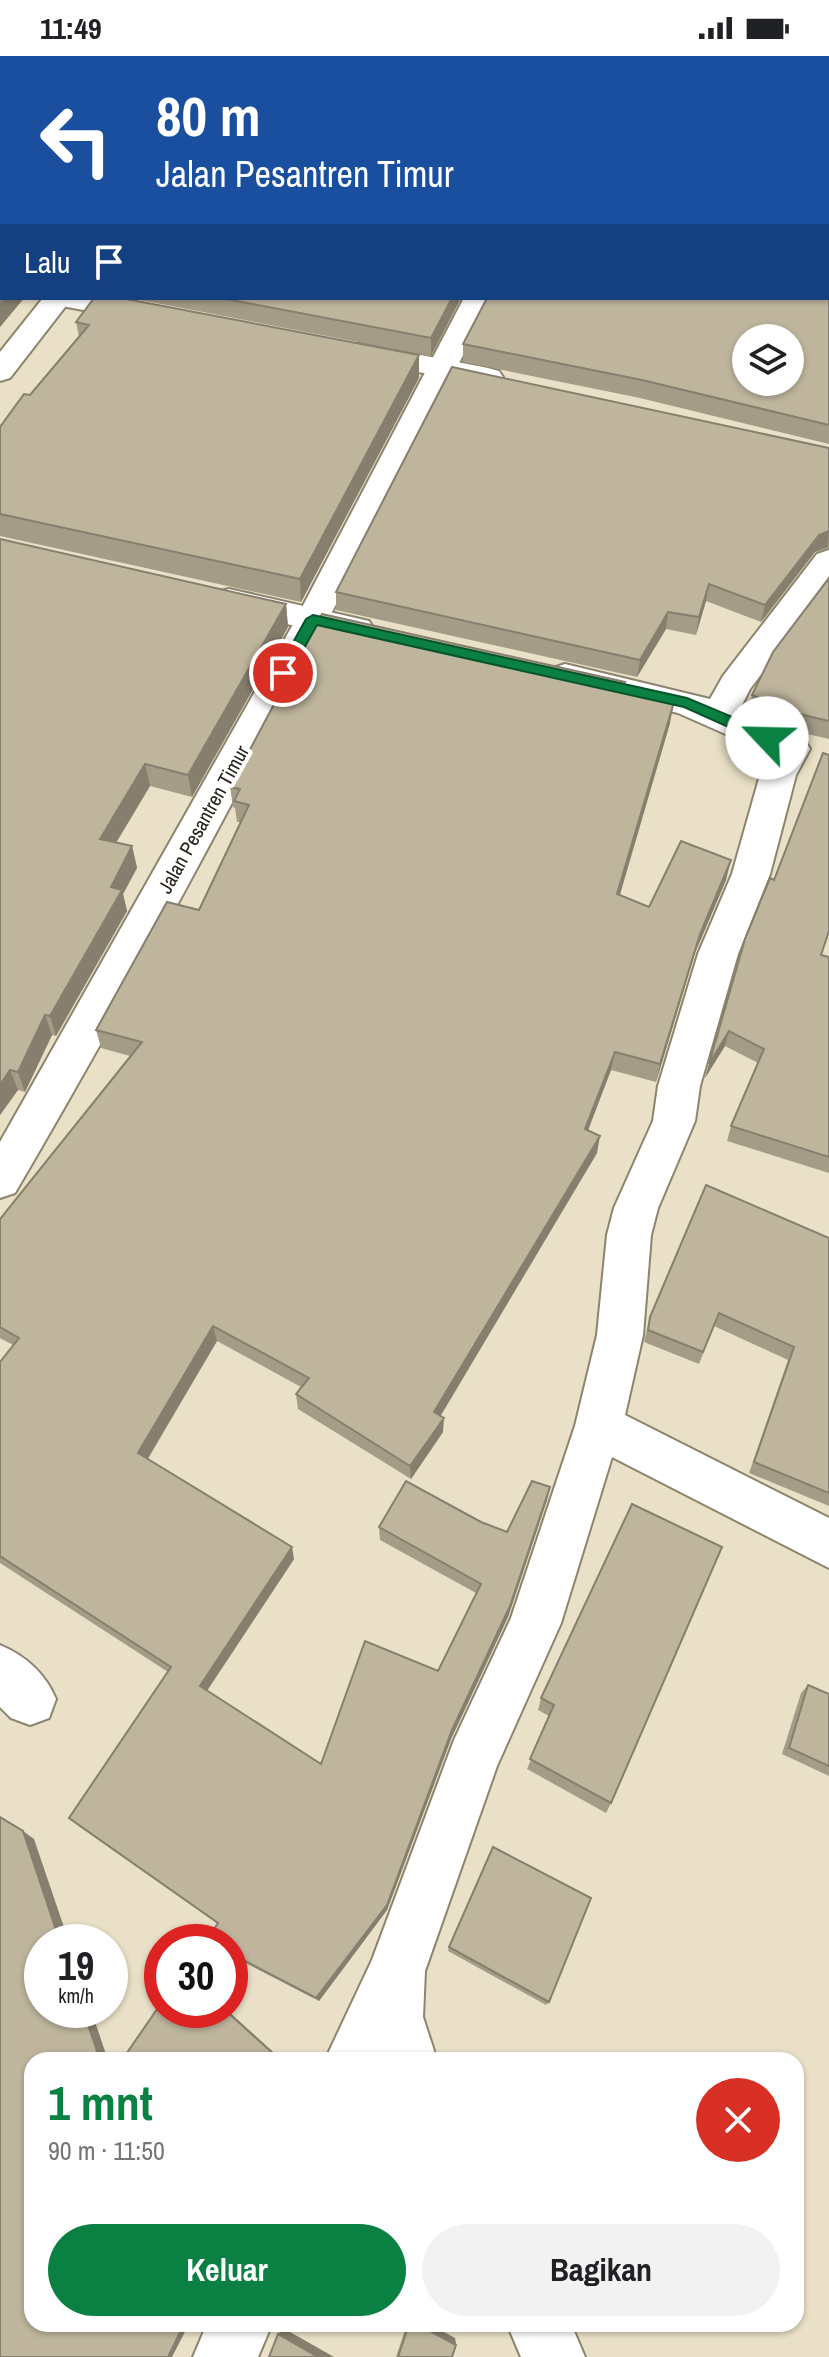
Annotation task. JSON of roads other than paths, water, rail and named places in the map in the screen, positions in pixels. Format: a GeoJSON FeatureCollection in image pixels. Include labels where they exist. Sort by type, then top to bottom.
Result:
{"type":"FeatureCollection","features":[{"type":"Feature","properties":{"kind":"street"},"geometry":{"type":"LineString","coordinates":[[0,372],[56,300]]}},
{"type":"Feature","properties":{"kind":"street"},"geometry":{"type":"LineString","coordinates":[[78,300],[176,318]]}},
{"type":"Feature","properties":{"kind":"street","name":"Jalan Pesantren Timur"},"geometry":{"type":"LineString","coordinates":[[0,1180],[49,1098],[313,619],[477,300]]}},
{"type":"Feature","properties":{"kind":"street"},"geometry":{"type":"LineString","coordinates":[[332,347],[518,384]]}},
{"type":"Feature","properties":{"kind":"street"},"geometry":{"type":"LineString","coordinates":[[718,716],[735,684],[829,561]]}},
{"type":"Feature","properties":{"kind":"street"},"geometry":{"type":"LineString","coordinates":[[194,592],[391,637]]}},
{"type":"Feature","properties":{"kind":"street"},"geometry":{"type":"LineString","coordinates":[[531,668],[687,703],[811,752]]}},
{"type":"Feature","properties":{"kind":"street"},"geometry":{"type":"LineString","coordinates":[[404,2052],[396,2034],[390,2003],[396,1971],[473,1759],[535,1623],[599,1426],[620,1335],[629,1235],[636,1208],[674,1121],[679,1086],[718,954],[751,874],[778,775],[811,752]]}},
{"type":"Feature","properties":{"kind":"street"},"geometry":{"type":"LineString","coordinates":[[599,1426],[829,1544]]}},
{"type":"Feature","properties":{"kind":"street"},"geometry":{"type":"LineString","coordinates":[[358,2052],[406,1942]]}},
{"type":"Feature","properties":{"kind":"street"},"geometry":{"type":"LineString","coordinates":[[225,2357],[236,2332]]}},
{"type":"Feature","properties":{"kind":"street"},"geometry":{"type":"LineString","coordinates":[[542,2332],[553,2357]]}}]}
